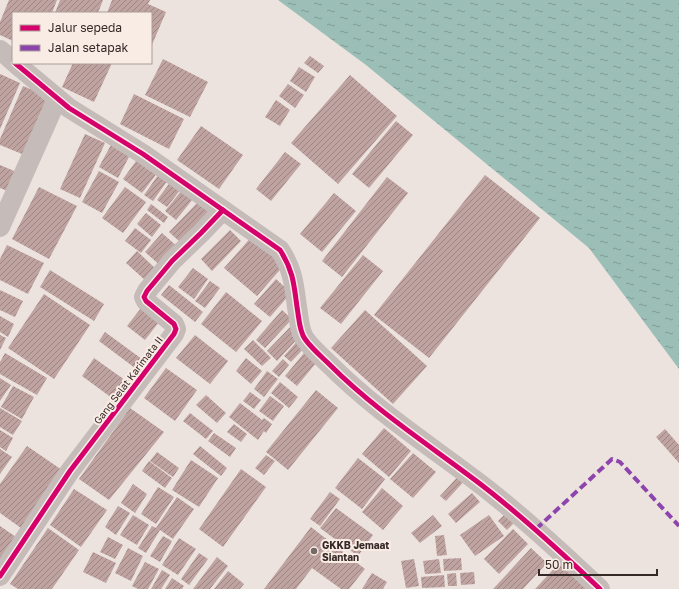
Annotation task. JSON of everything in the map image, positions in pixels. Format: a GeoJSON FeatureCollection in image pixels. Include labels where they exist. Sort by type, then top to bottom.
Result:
{"type":"FeatureCollection","features":[{"type":"Feature","properties":{"kind":"street"},"geometry":{"type":"LineString","coordinates":[[0,50],[12,60]]}},
{"type":"Feature","properties":{"kind":"street"},"geometry":{"type":"LineString","coordinates":[[16,64],[77,114],[142,154],[280,250],[288,262],[292,274],[300,325],[304,338],[346,381],[387,416],[476,481],[536,529],[600,589]]}},
{"type":"Feature","properties":{"kind":"street"},"geometry":{"type":"LineString","coordinates":[[0,227],[57,99]]}},
{"type":"Feature","properties":{"kind":"street","name":"Gang Selat Karimata II"},"geometry":{"type":"LineString","coordinates":[[0,576],[70,471],[174,334],[176,329],[174,324],[146,301],[144,297],[147,291],[172,261],[223,210]]}},
{"type":"Feature","properties":{"kind":"water"},"geometry":{"type":"Polygon","coordinates":[[[278,0],[679,0],[679,369],[589,248],[366,65],[278,0]]]}},
{"type":"Feature","properties":{"kind":"building"},"geometry":{"type":"Polygon","coordinates":[[[9,0],[57,0],[52,12],[12,12],[12,41],[0,35],[0,22],[9,0]]]}},
{"type":"Feature","properties":{"kind":"building"},"geometry":{"type":"Polygon","coordinates":[[[60,0],[103,0],[98,12],[55,12],[60,0]]]}},
{"type":"Feature","properties":{"kind":"building"},"geometry":{"type":"Polygon","coordinates":[[[112,0],[150,0],[148,4],[166,12],[152,45],[152,12],[107,12],[112,0]]]}},
{"type":"Feature","properties":{"kind":"building"},"geometry":{"type":"Polygon","coordinates":[[[310,56],[324,66],[318,73],[304,63],[310,56]]]}},
{"type":"Feature","properties":{"kind":"building"},"geometry":{"type":"Polygon","coordinates":[[[163,59],[208,82],[190,117],[145,95],[163,59]]]}},
{"type":"Feature","properties":{"kind":"building"},"geometry":{"type":"Polygon","coordinates":[[[73,64],[112,64],[94,102],[62,87],[73,64]]]}},
{"type":"Feature","properties":{"kind":"building"},"geometry":{"type":"Polygon","coordinates":[[[299,67],[315,77],[306,92],[290,81],[299,67]]]}},
{"type":"Feature","properties":{"kind":"building"},"geometry":{"type":"Polygon","coordinates":[[[0,74],[20,83],[0,129],[0,74]]]}},
{"type":"Feature","properties":{"kind":"building"},"geometry":{"type":"Polygon","coordinates":[[[350,75],[397,116],[338,184],[291,143],[350,75]]]}},
{"type":"Feature","properties":{"kind":"building"},"geometry":{"type":"Polygon","coordinates":[[[288,84],[304,95],[295,108],[279,96],[288,84]]]}},
{"type":"Feature","properties":{"kind":"building"},"geometry":{"type":"Polygon","coordinates":[[[23,86],[52,98],[27,156],[0,145],[0,139],[23,86]]]}},
{"type":"Feature","properties":{"kind":"building"},"geometry":{"type":"Polygon","coordinates":[[[134,94],[184,119],[169,149],[120,124],[134,94]]]}},
{"type":"Feature","properties":{"kind":"building"},"geometry":{"type":"Polygon","coordinates":[[[276,100],[290,110],[280,126],[265,117],[276,100]]]}},
{"type":"Feature","properties":{"kind":"building"},"geometry":{"type":"Polygon","coordinates":[[[396,121],[413,135],[369,188],[352,174],[396,121]]]}},
{"type":"Feature","properties":{"kind":"building"},"geometry":{"type":"Polygon","coordinates":[[[201,126],[243,155],[219,189],[177,160],[201,126]]]}},
{"type":"Feature","properties":{"kind":"building"},"geometry":{"type":"Polygon","coordinates":[[[85,134],[105,143],[80,198],[60,189],[85,134]]]}},
{"type":"Feature","properties":{"kind":"building"},"geometry":{"type":"Polygon","coordinates":[[[112,143],[131,153],[118,178],[99,167],[112,143]]]}},
{"type":"Feature","properties":{"kind":"building"},"geometry":{"type":"Polygon","coordinates":[[[285,152],[301,164],[271,201],[256,189],[285,152]]]}},
{"type":"Feature","properties":{"kind":"building"},"geometry":{"type":"Polygon","coordinates":[[[139,157],[158,172],[142,193],[123,179],[139,157]]]}},
{"type":"Feature","properties":{"kind":"building"},"geometry":{"type":"Polygon","coordinates":[[[0,165],[19,173],[12,193],[0,188],[0,165]]]}},
{"type":"Feature","properties":{"kind":"building"},"geometry":{"type":"Polygon","coordinates":[[[99,171],[119,182],[102,213],[82,202],[99,171]]]}},
{"type":"Feature","properties":{"kind":"building"},"geometry":{"type":"Polygon","coordinates":[[[161,171],[170,177],[153,201],[144,195],[161,171]]]}},
{"type":"Feature","properties":{"kind":"building"},"geometry":{"type":"Polygon","coordinates":[[[485,175],[540,218],[429,358],[374,315],[485,175]]]}},
{"type":"Feature","properties":{"kind":"building"},"geometry":{"type":"Polygon","coordinates":[[[174,177],[184,185],[167,207],[157,200],[174,177]]]}},
{"type":"Feature","properties":{"kind":"building"},"geometry":{"type":"Polygon","coordinates":[[[387,177],[408,193],[342,277],[322,261],[387,177]]]}},
{"type":"Feature","properties":{"kind":"building"},"geometry":{"type":"Polygon","coordinates":[[[39,187],[77,206],[49,259],[12,239],[39,187]]]}},
{"type":"Feature","properties":{"kind":"building"},"geometry":{"type":"Polygon","coordinates":[[[125,187],[146,202],[123,233],[102,218],[125,187]]]}},
{"type":"Feature","properties":{"kind":"building"},"geometry":{"type":"Polygon","coordinates":[[[182,190],[193,199],[176,220],[165,211],[182,190]]]}},
{"type":"Feature","properties":{"kind":"building"},"geometry":{"type":"Polygon","coordinates":[[[334,193],[356,211],[322,252],[300,234],[334,193]]]}},
{"type":"Feature","properties":{"kind":"building"},"geometry":{"type":"Polygon","coordinates":[[[199,201],[210,212],[181,243],[169,232],[199,201]]]}},
{"type":"Feature","properties":{"kind":"building"},"geometry":{"type":"Polygon","coordinates":[[[151,204],[168,217],[164,223],[147,210],[151,204]]]}},
{"type":"Feature","properties":{"kind":"building"},"geometry":{"type":"Polygon","coordinates":[[[146,213],[161,225],[152,237],[137,224],[146,213]]]}},
{"type":"Feature","properties":{"kind":"building"},"geometry":{"type":"Polygon","coordinates":[[[135,228],[151,240],[141,253],[125,241],[135,228]]]}},
{"type":"Feature","properties":{"kind":"building"},"geometry":{"type":"Polygon","coordinates":[[[230,230],[241,241],[212,271],[201,259],[230,230]]]}},
{"type":"Feature","properties":{"kind":"building"},"geometry":{"type":"Polygon","coordinates":[[[162,233],[179,248],[162,267],[145,252],[162,233]]]}},
{"type":"Feature","properties":{"kind":"building"},"geometry":{"type":"Polygon","coordinates":[[[254,234],[286,263],[257,296],[224,268],[254,234]]]}},
{"type":"Feature","properties":{"kind":"building"},"geometry":{"type":"Polygon","coordinates":[[[7,245],[44,263],[28,294],[0,280],[0,259],[7,245]]]}},
{"type":"Feature","properties":{"kind":"building"},"geometry":{"type":"Polygon","coordinates":[[[137,251],[156,269],[145,280],[126,263],[137,251]]]}},
{"type":"Feature","properties":{"kind":"building"},"geometry":{"type":"Polygon","coordinates":[[[363,255],[383,271],[341,324],[320,308],[363,255]]]}},
{"type":"Feature","properties":{"kind":"building"},"geometry":{"type":"Polygon","coordinates":[[[193,268],[208,279],[194,299],[178,287],[193,268]]]}},
{"type":"Feature","properties":{"kind":"building"},"geometry":{"type":"Polygon","coordinates":[[[50,270],[104,304],[94,321],[40,287],[50,270]]]}},
{"type":"Feature","properties":{"kind":"building"},"geometry":{"type":"Polygon","coordinates":[[[276,279],[291,293],[270,317],[254,304],[276,279]]]}},
{"type":"Feature","properties":{"kind":"building"},"geometry":{"type":"Polygon","coordinates":[[[210,281],[220,288],[205,308],[195,301],[210,281]]]}},
{"type":"Feature","properties":{"kind":"building"},"geometry":{"type":"Polygon","coordinates":[[[169,285],[203,312],[195,322],[161,295],[169,285]]]}},
{"type":"Feature","properties":{"kind":"building"},"geometry":{"type":"Polygon","coordinates":[[[0,290],[23,301],[15,317],[0,310],[0,290]]]}},
{"type":"Feature","properties":{"kind":"building"},"geometry":{"type":"Polygon","coordinates":[[[226,292],[262,321],[236,352],[201,324],[226,292]]]}},
{"type":"Feature","properties":{"kind":"building"},"geometry":{"type":"Polygon","coordinates":[[[44,294],[90,325],[54,379],[8,348],[44,294]]]}},
{"type":"Feature","properties":{"kind":"building"},"geometry":{"type":"Polygon","coordinates":[[[141,308],[159,322],[145,340],[127,326],[141,308]]]}},
{"type":"Feature","properties":{"kind":"building"},"geometry":{"type":"Polygon","coordinates":[[[282,310],[292,319],[265,348],[256,340],[282,310]]]}},
{"type":"Feature","properties":{"kind":"building"},"geometry":{"type":"Polygon","coordinates":[[[365,310],[427,366],[393,404],[331,348],[365,310]]]}},
{"type":"Feature","properties":{"kind":"building"},"geometry":{"type":"Polygon","coordinates":[[[0,316],[14,324],[8,337],[0,332],[0,316]]]}},
{"type":"Feature","properties":{"kind":"building"},"geometry":{"type":"Polygon","coordinates":[[[291,326],[301,335],[277,361],[267,351],[291,326]]]}},
{"type":"Feature","properties":{"kind":"building"},"geometry":{"type":"Polygon","coordinates":[[[105,332],[146,362],[139,371],[99,341],[105,332]]]}},
{"type":"Feature","properties":{"kind":"building"},"geometry":{"type":"Polygon","coordinates":[[[0,335],[6,338],[0,350],[0,335]]]}},
{"type":"Feature","properties":{"kind":"building"},"geometry":{"type":"Polygon","coordinates":[[[195,335],[228,361],[210,384],[176,358],[195,335]]]}},
{"type":"Feature","properties":{"kind":"building"},"geometry":{"type":"Polygon","coordinates":[[[300,338],[308,344],[291,362],[284,356],[300,338]]]}},
{"type":"Feature","properties":{"kind":"building"},"geometry":{"type":"Polygon","coordinates":[[[253,340],[271,358],[262,366],[244,349],[253,340]]]}},
{"type":"Feature","properties":{"kind":"building"},"geometry":{"type":"Polygon","coordinates":[[[309,347],[321,357],[297,386],[285,376],[309,347]]]}},
{"type":"Feature","properties":{"kind":"building"},"geometry":{"type":"Polygon","coordinates":[[[5,353],[47,378],[37,395],[0,374],[0,362],[5,353]]]}},
{"type":"Feature","properties":{"kind":"building"},"geometry":{"type":"Polygon","coordinates":[[[94,358],[129,383],[116,401],[82,376],[94,358]]]}},
{"type":"Feature","properties":{"kind":"building"},"geometry":{"type":"Polygon","coordinates":[[[246,358],[262,371],[251,384],[236,371],[246,358]]]}},
{"type":"Feature","properties":{"kind":"building"},"geometry":{"type":"Polygon","coordinates":[[[283,359],[289,365],[279,377],[272,371],[283,359]]]}},
{"type":"Feature","properties":{"kind":"building"},"geometry":{"type":"Polygon","coordinates":[[[166,368],[197,390],[175,421],[144,398],[166,368]]]}},
{"type":"Feature","properties":{"kind":"building"},"geometry":{"type":"Polygon","coordinates":[[[267,371],[278,379],[264,397],[254,389],[267,371]]]}},
{"type":"Feature","properties":{"kind":"building"},"geometry":{"type":"Polygon","coordinates":[[[0,378],[11,385],[0,401],[0,378]]]}},
{"type":"Feature","properties":{"kind":"building"},"geometry":{"type":"Polygon","coordinates":[[[280,382],[298,397],[289,408],[271,393],[280,382]]]}},
{"type":"Feature","properties":{"kind":"building"},"geometry":{"type":"Polygon","coordinates":[[[13,386],[34,397],[22,419],[1,407],[13,386]]]}},
{"type":"Feature","properties":{"kind":"building"},"geometry":{"type":"Polygon","coordinates":[[[316,390],[338,408],[288,470],[266,452],[316,390]]]}},
{"type":"Feature","properties":{"kind":"building"},"geometry":{"type":"Polygon","coordinates":[[[250,392],[261,400],[254,409],[243,401],[250,392]]]}},
{"type":"Feature","properties":{"kind":"building"},"geometry":{"type":"Polygon","coordinates":[[[206,395],[226,413],[217,423],[196,405],[206,395]]]}},
{"type":"Feature","properties":{"kind":"building"},"geometry":{"type":"Polygon","coordinates":[[[270,396],[284,406],[273,421],[259,411],[270,396]]]}},
{"type":"Feature","properties":{"kind":"building"},"geometry":{"type":"Polygon","coordinates":[[[240,403],[262,420],[264,418],[272,424],[266,433],[264,431],[258,440],[229,417],[240,403]]]}},
{"type":"Feature","properties":{"kind":"building"},"geometry":{"type":"Polygon","coordinates":[[[0,408],[22,421],[13,435],[0,427],[0,408]]]}},
{"type":"Feature","properties":{"kind":"building"},"geometry":{"type":"Polygon","coordinates":[[[130,408],[164,432],[109,500],[79,479],[130,408]]]}},
{"type":"Feature","properties":{"kind":"building"},"geometry":{"type":"Polygon","coordinates":[[[190,413],[213,431],[206,439],[183,421],[190,413]]]}},
{"type":"Feature","properties":{"kind":"building"},"geometry":{"type":"Polygon","coordinates":[[[234,424],[247,434],[241,442],[227,432],[234,424]]]}},
{"type":"Feature","properties":{"kind":"building"},"geometry":{"type":"Polygon","coordinates":[[[384,428],[411,451],[389,477],[362,454],[384,428]]]}},
{"type":"Feature","properties":{"kind":"building"},"geometry":{"type":"Polygon","coordinates":[[[665,429],[679,445],[679,463],[656,437],[665,429]]]}},
{"type":"Feature","properties":{"kind":"building"},"geometry":{"type":"Polygon","coordinates":[[[0,430],[13,438],[6,451],[0,447],[0,430]]]}},
{"type":"Feature","properties":{"kind":"building"},"geometry":{"type":"Polygon","coordinates":[[[214,433],[236,448],[230,457],[208,441],[214,433]]]}},
{"type":"Feature","properties":{"kind":"building"},"geometry":{"type":"Polygon","coordinates":[[[27,446],[62,470],[21,528],[0,513],[0,484],[27,446]]]}},
{"type":"Feature","properties":{"kind":"building"},"geometry":{"type":"Polygon","coordinates":[[[200,446],[227,468],[221,476],[193,454],[200,446]]]}},
{"type":"Feature","properties":{"kind":"building"},"geometry":{"type":"Polygon","coordinates":[[[0,449],[12,457],[0,474],[0,449]]]}},
{"type":"Feature","properties":{"kind":"building"},"geometry":{"type":"Polygon","coordinates":[[[157,452],[179,468],[173,477],[150,461],[157,452]]]}},
{"type":"Feature","properties":{"kind":"building"},"geometry":{"type":"Polygon","coordinates":[[[413,453],[436,472],[413,498],[390,479],[413,453]]]}},
{"type":"Feature","properties":{"kind":"building"},"geometry":{"type":"Polygon","coordinates":[[[266,455],[275,461],[264,475],[255,468],[266,455]]]}},
{"type":"Feature","properties":{"kind":"building"},"geometry":{"type":"Polygon","coordinates":[[[358,458],[385,479],[362,509],[335,488],[358,458]]]}},
{"type":"Feature","properties":{"kind":"building"},"geometry":{"type":"Polygon","coordinates":[[[191,460],[218,478],[199,507],[172,490],[191,460]]]}},
{"type":"Feature","properties":{"kind":"building"},"geometry":{"type":"Polygon","coordinates":[[[149,461],[172,478],[165,488],[142,471],[149,461]]]}},
{"type":"Feature","properties":{"kind":"building"},"geometry":{"type":"Polygon","coordinates":[[[241,469],[266,487],[223,547],[199,529],[241,469]]]}},
{"type":"Feature","properties":{"kind":"building"},"geometry":{"type":"Polygon","coordinates":[[[462,472],[468,477],[446,501],[440,496],[462,472]]]}},
{"type":"Feature","properties":{"kind":"building"},"geometry":{"type":"Polygon","coordinates":[[[133,484],[147,494],[135,513],[121,503],[133,484]]]}},
{"type":"Feature","properties":{"kind":"building"},"geometry":{"type":"Polygon","coordinates":[[[158,487],[174,497],[156,524],[141,514],[158,487]]]}},
{"type":"Feature","properties":{"kind":"building"},"geometry":{"type":"Polygon","coordinates":[[[382,488],[403,506],[383,530],[362,512],[382,488]]]}},
{"type":"Feature","properties":{"kind":"building"},"geometry":{"type":"Polygon","coordinates":[[[74,489],[107,510],[81,547],[50,525],[74,489]]]}},
{"type":"Feature","properties":{"kind":"building"},"geometry":{"type":"Polygon","coordinates":[[[330,492],[340,499],[320,526],[310,519],[330,492]]]}},
{"type":"Feature","properties":{"kind":"building"},"geometry":{"type":"Polygon","coordinates":[[[472,493],[480,502],[456,523],[448,514],[472,493]]]}},
{"type":"Feature","properties":{"kind":"building"},"geometry":{"type":"Polygon","coordinates":[[[177,497],[194,509],[173,539],[160,530],[146,553],[138,548],[152,526],[156,528],[177,497]]]}},
{"type":"Feature","properties":{"kind":"building"},"geometry":{"type":"Polygon","coordinates":[[[118,506],[130,513],[116,535],[105,527],[118,506]]]}},
{"type":"Feature","properties":{"kind":"building"},"geometry":{"type":"Polygon","coordinates":[[[336,508],[373,535],[358,556],[320,528],[336,508]]]}},
{"type":"Feature","properties":{"kind":"building"},"geometry":{"type":"Polygon","coordinates":[[[510,509],[519,518],[507,530],[498,521],[510,509]]]}},
{"type":"Feature","properties":{"kind":"building"},"geometry":{"type":"Polygon","coordinates":[[[133,515],[149,525],[137,545],[120,535],[133,515]]]}},
{"type":"Feature","properties":{"kind":"building"},"geometry":{"type":"Polygon","coordinates":[[[433,515],[442,526],[420,543],[411,533],[433,515]]]}},
{"type":"Feature","properties":{"kind":"building"},"geometry":{"type":"Polygon","coordinates":[[[489,515],[504,536],[475,556],[460,535],[489,515]]]}},
{"type":"Feature","properties":{"kind":"building"},"geometry":{"type":"Polygon","coordinates":[[[0,526],[19,539],[0,567],[0,526]]]}},
{"type":"Feature","properties":{"kind":"building","name":"GKKB Jemaat Siantan"},"geometry":{"type":"Polygon","coordinates":[[[311,527],[365,569],[349,589],[341,589],[312,568],[296,589],[264,589],[311,527]]]}},
{"type":"Feature","properties":{"kind":"building"},"geometry":{"type":"Polygon","coordinates":[[[48,528],[79,550],[52,589],[18,589],[10,584],[48,528]]]}},
{"type":"Feature","properties":{"kind":"building"},"geometry":{"type":"Polygon","coordinates":[[[513,529],[528,544],[499,574],[484,559],[513,529]]]}},
{"type":"Feature","properties":{"kind":"building"},"geometry":{"type":"Polygon","coordinates":[[[444,535],[447,555],[437,556],[435,536],[444,535]]]}},
{"type":"Feature","properties":{"kind":"building"},"geometry":{"type":"Polygon","coordinates":[[[163,536],[172,541],[160,562],[150,556],[163,536]]]}},
{"type":"Feature","properties":{"kind":"building"},"geometry":{"type":"Polygon","coordinates":[[[108,537],[123,545],[115,559],[100,552],[108,537]]]}},
{"type":"Feature","properties":{"kind":"building"},"geometry":{"type":"Polygon","coordinates":[[[179,538],[196,549],[178,575],[162,565],[179,538]]]}},
{"type":"Feature","properties":{"kind":"building"},"geometry":{"type":"Polygon","coordinates":[[[128,548],[143,556],[131,581],[115,573],[128,548]]]}},
{"type":"Feature","properties":{"kind":"building"},"geometry":{"type":"Polygon","coordinates":[[[531,548],[547,563],[523,589],[493,589],[531,548]]]}},
{"type":"Feature","properties":{"kind":"building"},"geometry":{"type":"Polygon","coordinates":[[[93,552],[116,563],[106,583],[83,572],[93,552]]]}},
{"type":"Feature","properties":{"kind":"building"},"geometry":{"type":"Polygon","coordinates":[[[199,553],[208,559],[189,585],[181,579],[199,553]]]}},
{"type":"Feature","properties":{"kind":"building"},"geometry":{"type":"Polygon","coordinates":[[[217,557],[228,566],[210,589],[193,589],[217,557]]]}},
{"type":"Feature","properties":{"kind":"building"},"geometry":{"type":"Polygon","coordinates":[[[461,558],[462,570],[444,571],[443,559],[461,558]]]}},
{"type":"Feature","properties":{"kind":"building"},"geometry":{"type":"Polygon","coordinates":[[[414,559],[419,586],[406,588],[401,561],[414,559]]]}},
{"type":"Feature","properties":{"kind":"building"},"geometry":{"type":"Polygon","coordinates":[[[439,559],[441,573],[425,574],[423,561],[439,559]]]}},
{"type":"Feature","properties":{"kind":"building"},"geometry":{"type":"Polygon","coordinates":[[[563,559],[596,589],[535,589],[563,559]]]}},
{"type":"Feature","properties":{"kind":"building"},"geometry":{"type":"Polygon","coordinates":[[[145,562],[159,569],[148,589],[138,589],[132,586],[145,562]]]}},
{"type":"Feature","properties":{"kind":"building"},"geometry":{"type":"Polygon","coordinates":[[[162,570],[170,575],[161,589],[151,589],[162,570]]]}},
{"type":"Feature","properties":{"kind":"building"},"geometry":{"type":"Polygon","coordinates":[[[228,571],[244,584],[240,589],[214,589],[228,571]]]}},
{"type":"Feature","properties":{"kind":"building"},"geometry":{"type":"Polygon","coordinates":[[[474,572],[475,584],[461,585],[460,573],[474,572]]]}},
{"type":"Feature","properties":{"kind":"building"},"geometry":{"type":"Polygon","coordinates":[[[372,573],[387,582],[383,589],[362,589],[372,573]]]}},
{"type":"Feature","properties":{"kind":"building"},"geometry":{"type":"Polygon","coordinates":[[[456,573],[457,586],[448,586],[447,574],[456,573]]]}},
{"type":"Feature","properties":{"kind":"building"},"geometry":{"type":"Polygon","coordinates":[[[444,575],[445,587],[422,588],[421,577],[444,575]]]}},
{"type":"Feature","properties":{"kind":"building"},"geometry":{"type":"Polygon","coordinates":[[[172,578],[184,586],[182,589],[165,589],[172,578]]]}},
{"type":"Feature","properties":{"kind":"marked path"},"geometry":{"type":"LineString","coordinates":[[536,529],[612,459],[620,462],[679,526]]}},
{"type":"Feature","properties":{"kind":"cycle path"},"geometry":{"type":"LineString","coordinates":[[16,64],[69,108],[143,154],[280,250],[288,264],[292,277],[303,336],[314,350],[382,411],[475,480],[523,519],[600,589]]}},
{"type":"Feature","properties":{"kind":"cycle path"},"geometry":{"type":"LineString","coordinates":[[0,576],[70,471],[174,334],[176,329],[174,324],[146,301],[144,297],[147,291],[172,261],[223,210]]}},
{"type":"Feature","properties":{"kind":"place","name":"GKKB Jemaat Siantan"},"geometry":{"type":"Point","coordinates":[314,551]}}]}
